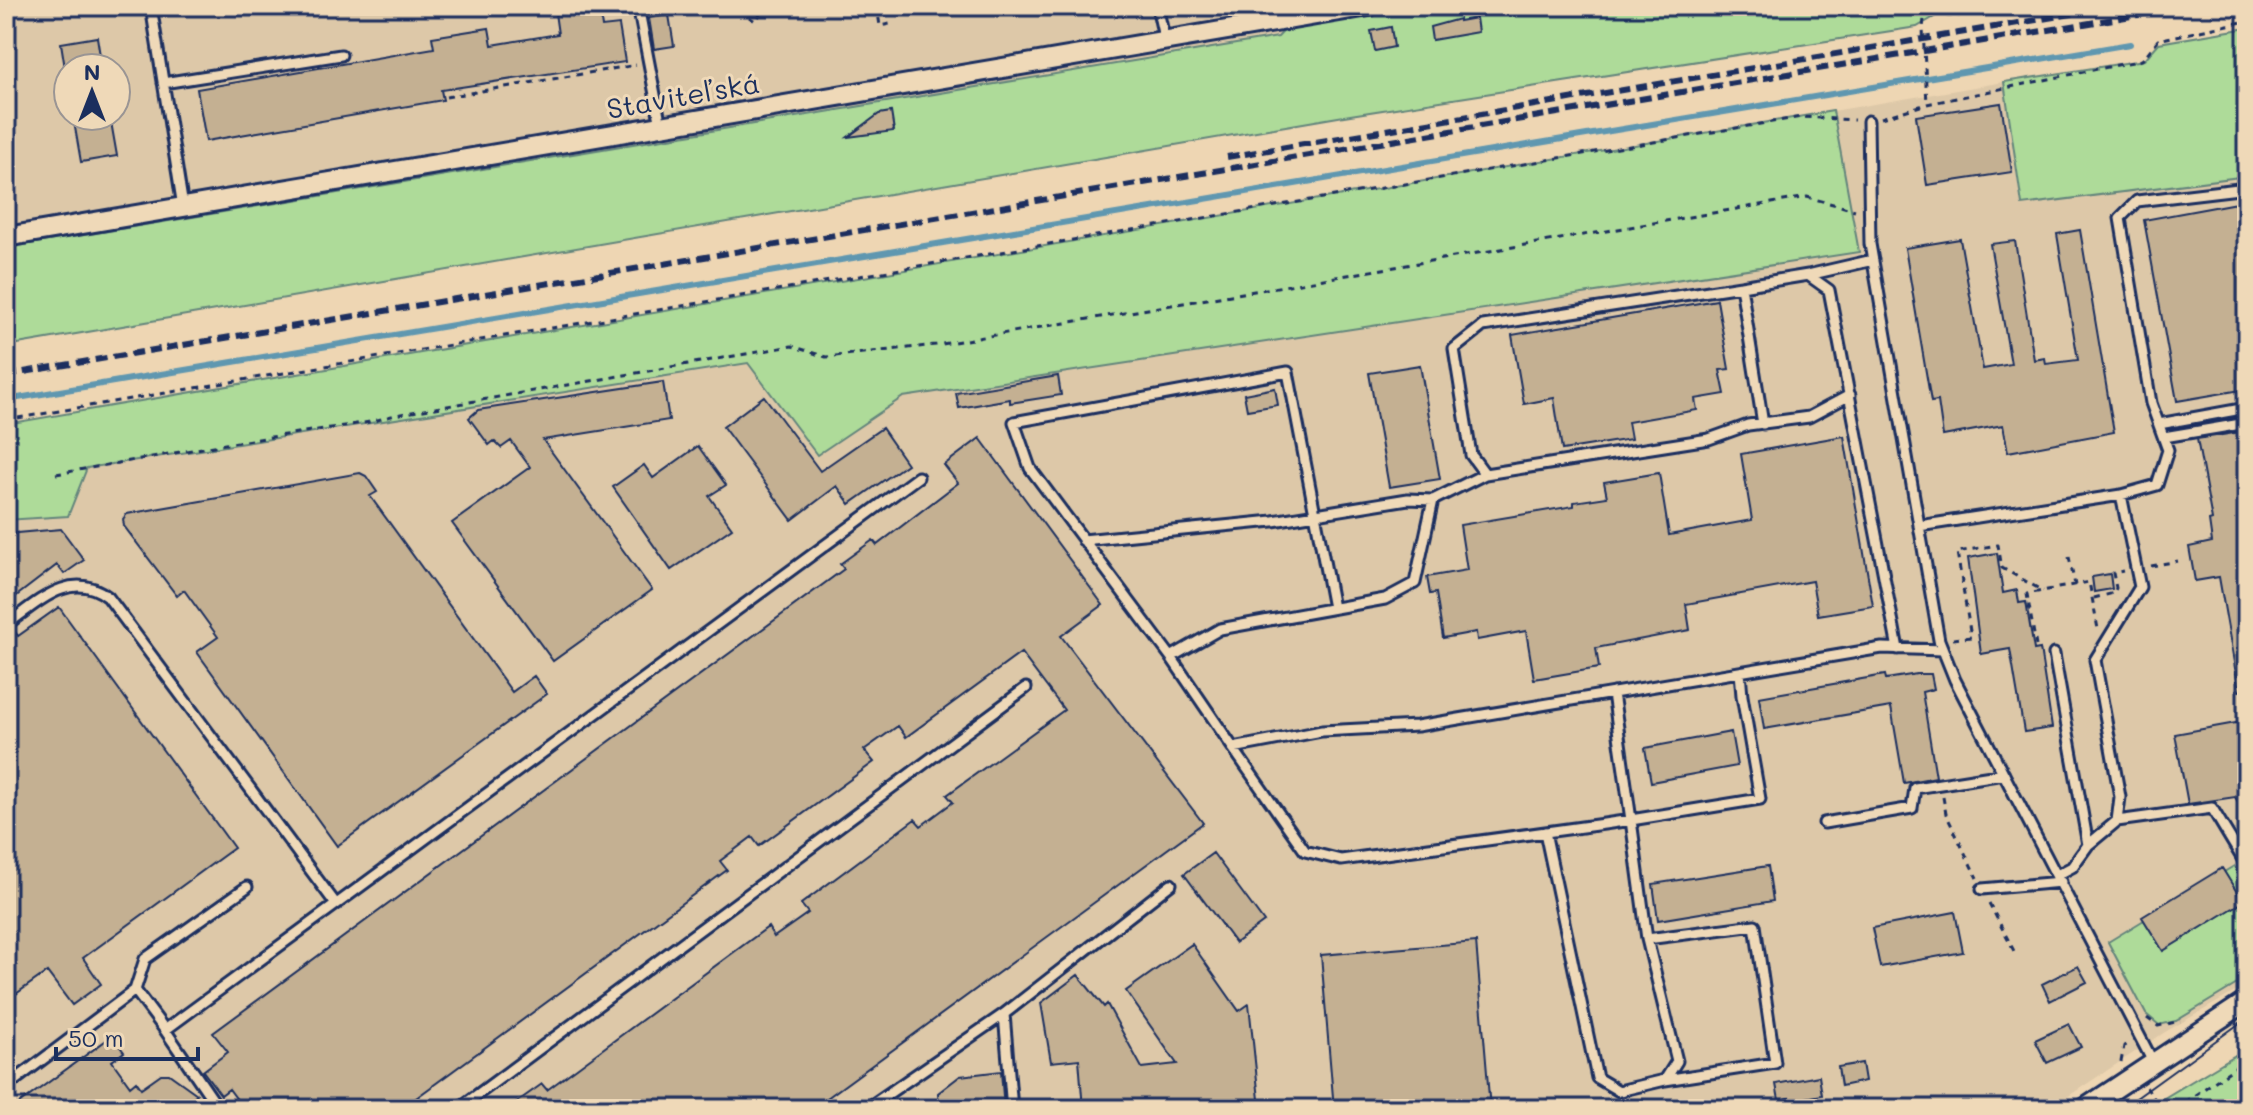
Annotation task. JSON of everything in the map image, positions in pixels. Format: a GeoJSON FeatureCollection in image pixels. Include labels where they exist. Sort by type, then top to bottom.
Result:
{"type":"FeatureCollection","features":[{"type":"Feature","properties":{"kind":"street","name":"Staviteľská"},"geometry":{"type":"LineString","coordinates":[[6,237],[1369,6]]}},
{"type":"Feature","properties":{"kind":"street"},"geometry":{"type":"LineString","coordinates":[[2084,1109],[2247,1001]]}},
{"type":"Feature","properties":{"kind":"lane"},"geometry":{"type":"LineString","coordinates":[[151,6],[183,207]]}},
{"type":"Feature","properties":{"kind":"lane"},"geometry":{"type":"LineString","coordinates":[[638,6],[661,126]]}},
{"type":"Feature","properties":{"kind":"lane"},"geometry":{"type":"LineString","coordinates":[[1157,6],[1165,42]]}},
{"type":"Feature","properties":{"kind":"lane"},"geometry":{"type":"LineString","coordinates":[[163,83],[341,55]]}},
{"type":"Feature","properties":{"kind":"lane"},"geometry":{"type":"LineString","coordinates":[[1868,121],[1873,260],[1941,645],[1955,680],[2153,1062]]}},
{"type":"Feature","properties":{"kind":"lane"},"geometry":{"type":"LineString","coordinates":[[1919,526],[2121,495],[2157,485],[2168,450],[2151,403],[2120,218],[2137,201],[2247,188]]}},
{"type":"Feature","properties":{"kind":"lane"},"geometry":{"type":"LineString","coordinates":[[1485,474],[1471,455],[1454,349],[1483,326],[1808,275],[1873,260]]}},
{"type":"Feature","properties":{"kind":"lane"},"geometry":{"type":"LineString","coordinates":[[1808,275],[1829,290],[1898,649]]}},
{"type":"Feature","properties":{"kind":"lane"},"geometry":{"type":"LineString","coordinates":[[1741,286],[1763,424]]}},
{"type":"Feature","properties":{"kind":"lane"},"geometry":{"type":"LineString","coordinates":[[1333,608],[1288,372],[1014,422],[1030,468],[1171,657],[1305,851],[1341,860],[1760,799],[1740,672]]}},
{"type":"Feature","properties":{"kind":"lane"},"geometry":{"type":"LineString","coordinates":[[1083,540],[1273,521],[1408,499],[1433,500],[1485,474],[1709,439],[1748,425],[1809,417],[1850,395]]}},
{"type":"Feature","properties":{"kind":"lane"},"geometry":{"type":"LineString","coordinates":[[2159,424],[2247,408]]}},
{"type":"Feature","properties":{"kind":"lane"},"geometry":{"type":"LineString","coordinates":[[2164,437],[2247,423]]}},
{"type":"Feature","properties":{"kind":"lane"},"geometry":{"type":"LineString","coordinates":[[165,1030],[918,477]]}},
{"type":"Feature","properties":{"kind":"lane"},"geometry":{"type":"LineString","coordinates":[[2117,821],[2120,797],[2095,660],[2140,587],[2121,495]]}},
{"type":"Feature","properties":{"kind":"lane"},"geometry":{"type":"LineString","coordinates":[[1171,657],[1220,629],[1385,599],[1415,583],[1433,500]]}},
{"type":"Feature","properties":{"kind":"lane"},"geometry":{"type":"LineString","coordinates":[[6,625],[59,588],[84,585],[108,597],[335,903]]}},
{"type":"Feature","properties":{"kind":"lane"},"geometry":{"type":"LineString","coordinates":[[1233,748],[1322,731],[1417,726],[1882,648],[1941,645]]}},
{"type":"Feature","properties":{"kind":"lane"},"geometry":{"type":"LineString","coordinates":[[2054,654],[2088,845]]}},
{"type":"Feature","properties":{"kind":"lane"},"geometry":{"type":"LineString","coordinates":[[458,1109],[1026,688]]}},
{"type":"Feature","properties":{"kind":"lane"},"geometry":{"type":"LineString","coordinates":[[1613,693],[1647,939],[1677,1061],[1665,1080]]}},
{"type":"Feature","properties":{"kind":"lane"},"geometry":{"type":"LineString","coordinates":[[1824,823],[1912,808],[1915,788],[2004,774]]}},
{"type":"Feature","properties":{"kind":"lane"},"geometry":{"type":"LineString","coordinates":[[1982,889],[2059,879],[2088,845],[2117,821],[2212,808],[2247,866]]}},
{"type":"Feature","properties":{"kind":"lane"},"geometry":{"type":"LineString","coordinates":[[1545,832],[1597,1078],[1619,1091],[1665,1080],[1775,1063],[1755,925],[1647,939]]}},
{"type":"Feature","properties":{"kind":"lane"},"geometry":{"type":"LineString","coordinates":[[866,1109],[1004,1014],[1171,884]]}},
{"type":"Feature","properties":{"kind":"lane"},"geometry":{"type":"LineString","coordinates":[[6,1087],[135,990],[145,959],[247,887]]}},
{"type":"Feature","properties":{"kind":"lane"},"geometry":{"type":"LineString","coordinates":[[135,990],[219,1109]]}},
{"type":"Feature","properties":{"kind":"lane"},"geometry":{"type":"LineString","coordinates":[[1004,1014],[1012,1109]]}},
{"type":"Feature","properties":{"kind":"path"},"geometry":{"type":"LineString","coordinates":[[755,21],[766,6]]}},
{"type":"Feature","properties":{"kind":"path"},"geometry":{"type":"LineString","coordinates":[[877,6],[880,26],[895,23]]}},
{"type":"Feature","properties":{"kind":"path"},"geometry":{"type":"LineString","coordinates":[[1924,7],[1936,15],[1959,15],[2012,6]]}},
{"type":"Feature","properties":{"kind":"path"},"geometry":{"type":"LineString","coordinates":[[1924,7],[1927,104]]}},
{"type":"Feature","properties":{"kind":"path"},"geometry":{"type":"LineString","coordinates":[[749,17],[761,26]]}},
{"type":"Feature","properties":{"kind":"path"},"geometry":{"type":"LineString","coordinates":[[6,420],[1802,117],[1868,121],[1927,104],[2142,60],[2158,40],[2247,21]]}},
{"type":"Feature","properties":{"kind":"path"},"geometry":{"type":"LineString","coordinates":[[446,97],[649,63]]}},
{"type":"Feature","properties":{"kind":"path"},"geometry":{"type":"LineString","coordinates":[[56,474],[370,422],[395,415],[792,346],[826,357],[936,345],[1807,197],[1870,215]]}},
{"type":"Feature","properties":{"kind":"path"},"geometry":{"type":"LineString","coordinates":[[1941,645],[1971,637],[1957,552],[1998,545],[2002,568],[2043,591]]}},
{"type":"Feature","properties":{"kind":"path"},"geometry":{"type":"LineString","coordinates":[[2069,557],[2075,585]]}},
{"type":"Feature","properties":{"kind":"path"},"geometry":{"type":"LineString","coordinates":[[2036,646],[2027,594],[2089,582],[2101,650]]}},
{"type":"Feature","properties":{"kind":"path"},"geometry":{"type":"LineString","coordinates":[[1940,783],[1946,814],[2015,953]]}},
{"type":"Feature","properties":{"kind":"path"},"geometry":{"type":"LineString","coordinates":[[2156,1101],[2176,1109],[2247,1059]]}},
{"type":"Feature","properties":{"kind":"path"},"geometry":{"type":"LineString","coordinates":[[2237,1109],[2246,1104]]}},
{"type":"Feature","properties":{"kind":"shaded area"},"geometry":{"type":"Polygon","coordinates":[[[6,6],[1307,6],[1278,37],[6,248],[6,6]]]}},
{"type":"Feature","properties":{"kind":"shaded area"},"geometry":{"type":"Polygon","coordinates":[[[2004,82],[2022,204],[2247,176],[2247,985],[2165,1032],[2049,1109],[6,1109],[6,520],[68,516],[87,468],[749,363],[817,455],[903,397],[1858,252],[1833,111],[2004,82]]]}},
{"type":"Feature","properties":{"kind":"green space"},"geometry":{"type":"Polygon","coordinates":[[[1307,6],[2012,6],[1936,16],[1917,27],[1344,116],[6,346],[6,248],[1278,37],[1307,6]]]}},
{"type":"Feature","properties":{"kind":"green space"},"geometry":{"type":"Polygon","coordinates":[[[2247,28],[2247,176],[2022,205],[2004,82],[2144,60],[2159,43],[2247,28]]]}},
{"type":"Feature","properties":{"kind":"green space"},"geometry":{"type":"Polygon","coordinates":[[[1833,111],[1859,252],[903,397],[817,455],[748,363],[87,468],[68,516],[6,520],[6,424],[1833,111]]]}},
{"type":"Feature","properties":{"kind":"green space"},"geometry":{"type":"Polygon","coordinates":[[[2234,866],[2247,886],[2247,978],[2176,1021],[2159,1025],[2146,1014],[2108,942],[2144,920],[2163,951],[2242,902],[2224,872],[2234,866]]]}},
{"type":"Feature","properties":{"kind":"green space"},"geometry":{"type":"Polygon","coordinates":[[[2247,1048],[2247,1101],[2232,1109],[2146,1109],[2247,1048]]]}},
{"type":"Feature","properties":{"kind":"building"},"geometry":{"type":"Polygon","coordinates":[[[554,6],[599,6],[602,27],[619,25],[625,62],[441,90],[443,100],[206,141],[197,89],[434,48],[432,37],[489,28],[492,45],[558,34],[554,6]]]}},
{"type":"Feature","properties":{"kind":"building"},"geometry":{"type":"Polygon","coordinates":[[[669,15],[674,46],[654,49],[649,18],[669,15]]]}},
{"type":"Feature","properties":{"kind":"building"},"geometry":{"type":"Polygon","coordinates":[[[1476,18],[1478,32],[1432,40],[1430,27],[1476,18]]]}},
{"type":"Feature","properties":{"kind":"building"},"geometry":{"type":"Polygon","coordinates":[[[1391,27],[1394,47],[1375,51],[1371,31],[1391,27]]]}},
{"type":"Feature","properties":{"kind":"building"},"geometry":{"type":"Polygon","coordinates":[[[97,37],[99,52],[62,52],[61,43],[97,37]]]}},
{"type":"Feature","properties":{"kind":"building"},"geometry":{"type":"Polygon","coordinates":[[[2001,103],[2012,172],[1927,185],[1916,116],[2001,103]]]}},
{"type":"Feature","properties":{"kind":"building"},"geometry":{"type":"Polygon","coordinates":[[[891,112],[894,131],[848,137],[879,114],[891,112]]]}},
{"type":"Feature","properties":{"kind":"building"},"geometry":{"type":"Polygon","coordinates":[[[76,132],[113,132],[117,156],[81,162],[76,132]]]}},
{"type":"Feature","properties":{"kind":"building"},"geometry":{"type":"Polygon","coordinates":[[[2247,201],[2247,389],[2177,401],[2144,220],[2247,201]]]}},
{"type":"Feature","properties":{"kind":"building"},"geometry":{"type":"Polygon","coordinates":[[[2080,230],[2114,432],[2008,452],[2003,425],[1943,436],[1938,401],[1931,402],[1905,248],[1960,239],[1983,369],[2011,364],[1990,244],[2015,241],[2034,360],[2045,358],[2046,364],[2078,360],[2057,234],[2080,230]]]}},
{"type":"Feature","properties":{"kind":"building"},"geometry":{"type":"Polygon","coordinates":[[[1717,300],[1729,369],[1720,370],[1725,394],[1695,399],[1697,410],[1628,422],[1631,439],[1562,450],[1554,398],[1524,404],[1512,335],[1717,300]]]}},
{"type":"Feature","properties":{"kind":"building"},"geometry":{"type":"Polygon","coordinates":[[[1420,365],[1440,479],[1389,487],[1369,373],[1420,365]]]}},
{"type":"Feature","properties":{"kind":"building"},"geometry":{"type":"Polygon","coordinates":[[[1058,376],[1061,395],[1010,403],[1010,399],[959,408],[956,393],[1058,376]]]}},
{"type":"Feature","properties":{"kind":"building"},"geometry":{"type":"Polygon","coordinates":[[[663,382],[669,420],[543,440],[652,590],[553,661],[452,523],[530,467],[511,441],[501,448],[494,441],[489,445],[469,418],[478,410],[663,382]]]}},
{"type":"Feature","properties":{"kind":"building"},"geometry":{"type":"Polygon","coordinates":[[[1275,388],[1278,405],[1247,410],[1244,394],[1275,388]]]}},
{"type":"Feature","properties":{"kind":"building"},"geometry":{"type":"Polygon","coordinates":[[[764,396],[820,471],[882,428],[907,464],[850,504],[837,486],[792,520],[723,427],[764,396]]]}},
{"type":"Feature","properties":{"kind":"building"},"geometry":{"type":"Polygon","coordinates":[[[2247,431],[2247,690],[2239,691],[2219,577],[2195,581],[2189,547],[2212,542],[2209,521],[2212,520],[2197,439],[2247,431]]]}},
{"type":"Feature","properties":{"kind":"building"},"geometry":{"type":"Polygon","coordinates":[[[1844,436],[1873,606],[1818,615],[1812,581],[1686,604],[1690,630],[1596,648],[1599,668],[1534,679],[1526,631],[1477,640],[1476,632],[1443,638],[1436,593],[1430,594],[1427,577],[1467,570],[1460,525],[1574,506],[1574,502],[1607,497],[1604,482],[1659,473],[1669,535],[1752,520],[1741,454],[1844,436]]]}},
{"type":"Feature","properties":{"kind":"building"},"geometry":{"type":"Polygon","coordinates":[[[980,438],[1103,605],[1061,636],[1203,823],[812,1109],[507,1109],[542,1084],[547,1090],[768,927],[774,937],[808,913],[801,904],[915,819],[921,826],[953,802],[947,795],[1064,710],[1021,653],[906,737],[898,726],[864,750],[874,762],[759,846],[752,837],[720,861],[727,870],[401,1109],[266,1109],[260,1100],[244,1109],[229,1089],[221,1095],[203,1071],[228,1052],[213,1033],[844,569],[840,564],[873,540],[877,545],[958,483],[944,465],[980,438]]]}},
{"type":"Feature","properties":{"kind":"building"},"geometry":{"type":"Polygon","coordinates":[[[698,446],[726,485],[709,496],[732,528],[671,570],[613,487],[644,465],[653,478],[698,446]]]}},
{"type":"Feature","properties":{"kind":"building"},"geometry":{"type":"Polygon","coordinates":[[[360,473],[366,476],[377,492],[370,496],[512,692],[534,676],[547,694],[337,846],[197,652],[218,637],[184,590],[177,596],[124,526],[123,519],[127,514],[360,473]]]}},
{"type":"Feature","properties":{"kind":"building"},"geometry":{"type":"Polygon","coordinates":[[[61,529],[84,560],[64,574],[57,565],[6,604],[6,534],[61,529]]]}},
{"type":"Feature","properties":{"kind":"building"},"geometry":{"type":"Polygon","coordinates":[[[1997,553],[2003,593],[2017,590],[2019,603],[2026,602],[2034,650],[2040,649],[2052,728],[2024,732],[2010,649],[1981,654],[1968,558],[1997,553]]]}},
{"type":"Feature","properties":{"kind":"building"},"geometry":{"type":"Polygon","coordinates":[[[2110,574],[2112,589],[2094,592],[2092,577],[2110,574]]]}},
{"type":"Feature","properties":{"kind":"building"},"geometry":{"type":"Polygon","coordinates":[[[59,607],[234,848],[83,958],[101,984],[72,1005],[47,972],[6,1001],[6,632],[13,629],[18,636],[59,607]]]}},
{"type":"Feature","properties":{"kind":"building"},"geometry":{"type":"Polygon","coordinates":[[[1931,674],[1934,689],[1922,692],[1936,777],[1904,783],[1891,707],[1764,729],[1759,697],[1885,675],[1886,679],[1931,674]]]}},
{"type":"Feature","properties":{"kind":"building"},"geometry":{"type":"Polygon","coordinates":[[[2247,721],[2247,816],[2235,797],[2188,804],[2175,734],[2247,721]]]}},
{"type":"Feature","properties":{"kind":"building"},"geometry":{"type":"Polygon","coordinates":[[[1731,732],[1737,766],[1651,782],[1645,748],[1731,732]]]}},
{"type":"Feature","properties":{"kind":"building"},"geometry":{"type":"Polygon","coordinates":[[[1213,853],[1264,922],[1235,943],[1184,874],[1213,853]]]}},
{"type":"Feature","properties":{"kind":"building"},"geometry":{"type":"Polygon","coordinates":[[[1768,866],[1773,901],[1658,920],[1653,884],[1768,866]]]}},
{"type":"Feature","properties":{"kind":"building"},"geometry":{"type":"Polygon","coordinates":[[[2222,868],[2243,902],[2163,951],[2142,917],[2222,868]]]}},
{"type":"Feature","properties":{"kind":"building"},"geometry":{"type":"Polygon","coordinates":[[[1955,912],[1963,952],[1880,967],[1872,928],[1955,912]]]}},
{"type":"Feature","properties":{"kind":"building"},"geometry":{"type":"Polygon","coordinates":[[[1476,942],[1490,1109],[1334,1109],[1321,955],[1476,942]]]}},
{"type":"Feature","properties":{"kind":"building"},"geometry":{"type":"Polygon","coordinates":[[[1192,944],[1239,1011],[1249,1004],[1260,1109],[1083,1109],[1079,1059],[1051,1062],[1041,1003],[1078,975],[1104,1007],[1107,1004],[1142,1068],[1177,1064],[1126,991],[1192,944]]]}},
{"type":"Feature","properties":{"kind":"building"},"geometry":{"type":"Polygon","coordinates":[[[2078,966],[2087,982],[2050,1001],[2042,984],[2078,966]]]}},
{"type":"Feature","properties":{"kind":"building"},"geometry":{"type":"Polygon","coordinates":[[[2069,1024],[2081,1047],[2047,1063],[2035,1040],[2069,1024]]]}},
{"type":"Feature","properties":{"kind":"building"},"geometry":{"type":"Polygon","coordinates":[[[112,1036],[124,1052],[112,1061],[130,1086],[136,1081],[141,1088],[161,1074],[169,1074],[197,1094],[187,1102],[192,1109],[12,1109],[112,1036]]]}},
{"type":"Feature","properties":{"kind":"building"},"geometry":{"type":"Polygon","coordinates":[[[1862,1063],[1865,1081],[1841,1086],[1838,1067],[1862,1063]]]}},
{"type":"Feature","properties":{"kind":"building"},"geometry":{"type":"Polygon","coordinates":[[[1001,1071],[1004,1109],[939,1109],[938,1093],[960,1076],[1001,1071]]]}},
{"type":"Feature","properties":{"kind":"building"},"geometry":{"type":"Polygon","coordinates":[[[1819,1076],[1822,1095],[1779,1100],[1776,1084],[1819,1076]]]}},
{"type":"Feature","properties":{"kind":"waterway"},"geometry":{"type":"LineString","coordinates":[[6,400],[2130,44]]}},
{"type":"Feature","properties":{"kind":"tram line"},"geometry":{"type":"LineString","coordinates":[[2121,1109],[2247,1018]]}},
{"type":"Feature","properties":{"kind":"railway"},"geometry":{"type":"LineString","coordinates":[[1227,157],[2119,6]]}},
{"type":"Feature","properties":{"kind":"railway"},"geometry":{"type":"LineString","coordinates":[[6,375],[2191,6]]}}]}
